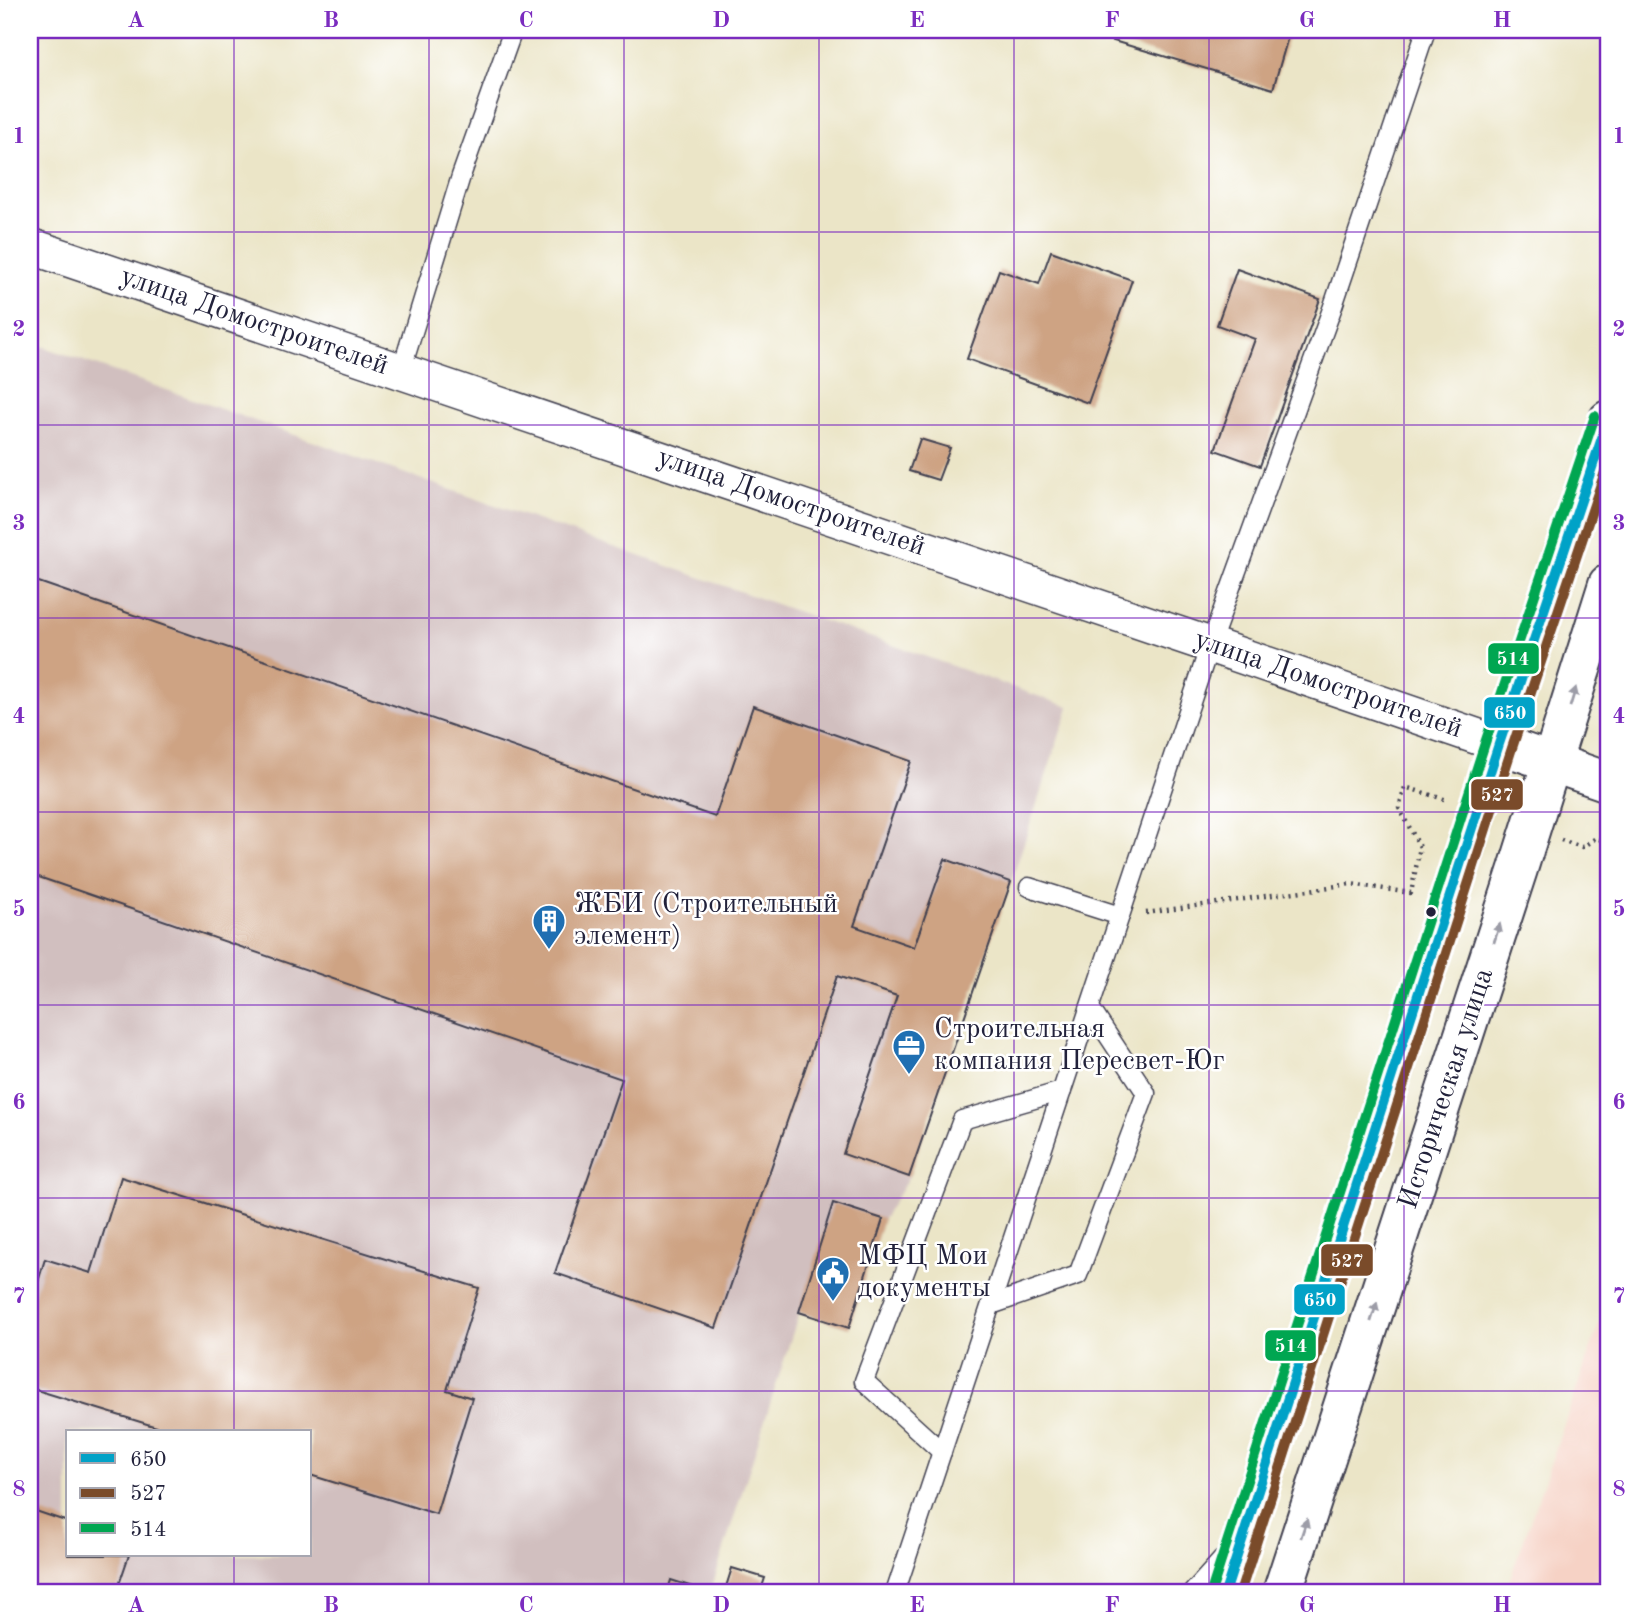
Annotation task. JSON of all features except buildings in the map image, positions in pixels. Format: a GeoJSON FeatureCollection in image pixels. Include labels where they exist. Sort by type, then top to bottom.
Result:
{"type":"FeatureCollection","features":[{"type":"Feature","properties":{"kind":"main road","name":"Историческая улица"},"geometry":{"type":"LineString","coordinates":[[1225,1593],[1499,744],[1608,419]]}},
{"type":"Feature","properties":{"kind":"main road","name":"Историческая улица"},"geometry":{"type":"LineString","coordinates":[[1282,1593],[1608,583]]}},
{"type":"Feature","properties":{"kind":"main road","name":"улица Домостроителей"},"geometry":{"type":"LineString","coordinates":[[1499,744],[1608,782]]}},
{"type":"Feature","properties":{"kind":"street","name":"улица Домостроителей"},"geometry":{"type":"LineString","coordinates":[[30,246],[1499,744]]}},
{"type":"Feature","properties":{"kind":"lane"},"geometry":{"type":"LineString","coordinates":[[401,371],[461,176],[513,30]]}},
{"type":"Feature","properties":{"kind":"lane"},"geometry":{"type":"LineString","coordinates":[[895,1593],[1210,645],[1332,309],[1426,30]]}},
{"type":"Feature","properties":{"kind":"lane"},"geometry":{"type":"LineString","coordinates":[[1030,887],[1120,916]]}},
{"type":"Feature","properties":{"kind":"lane"},"geometry":{"type":"LineString","coordinates":[[991,1306],[1078,1275],[1146,1093],[1090,1008]]}},
{"type":"Feature","properties":{"kind":"lane"},"geometry":{"type":"LineString","coordinates":[[942,1452],[863,1381],[962,1120],[1062,1091]]}},
{"type":"Feature","properties":{"kind":"lane"},"geometry":{"type":"LineString","coordinates":[[1192,1593],[1245,1533]]}},
{"type":"Feature","properties":{"kind":"path"},"geometry":{"type":"LineString","coordinates":[[1120,916],[1351,884],[1411,893],[1420,847],[1399,808],[1405,787],[1431,794]]}},
{"type":"Feature","properties":{"kind":"shaded area"},"geometry":{"type":"Polygon","coordinates":[[[30,342],[1069,707],[909,1177],[883,1219],[849,1328],[799,1313],[710,1593],[30,1593],[30,342]]]}},
{"type":"Feature","properties":{"kind":"shaded area"},"geometry":{"type":"Polygon","coordinates":[[[1608,1299],[1608,1593],[1505,1593],[1608,1299]]]}},
{"type":"Feature","properties":{"kind":"transit line","name":"514"},"geometry":{"type":"LineString","coordinates":[[1212,1589],[1486,740],[1595,416]]}},
{"type":"Feature","properties":{"kind":"transit line","name":"650"},"geometry":{"type":"LineString","coordinates":[[1225,1593],[1499,744],[1608,420]]}},
{"type":"Feature","properties":{"kind":"transit line","name":"527"},"geometry":{"type":"LineString","coordinates":[[1240,1593],[1512,748],[1608,463]]}},
{"type":"Feature","properties":{"kind":"place","name":"ЖБИ (Строительный элемент)"},"geometry":{"type":"Point","coordinates":[549,951]}},
{"type":"Feature","properties":{"kind":"place","name":"Строительная компания Пересвет-Юг"},"geometry":{"type":"Point","coordinates":[909,1076]}},
{"type":"Feature","properties":{"kind":"place","name":"МФЦ Мои документы"},"geometry":{"type":"Point","coordinates":[833,1303]}}]}
